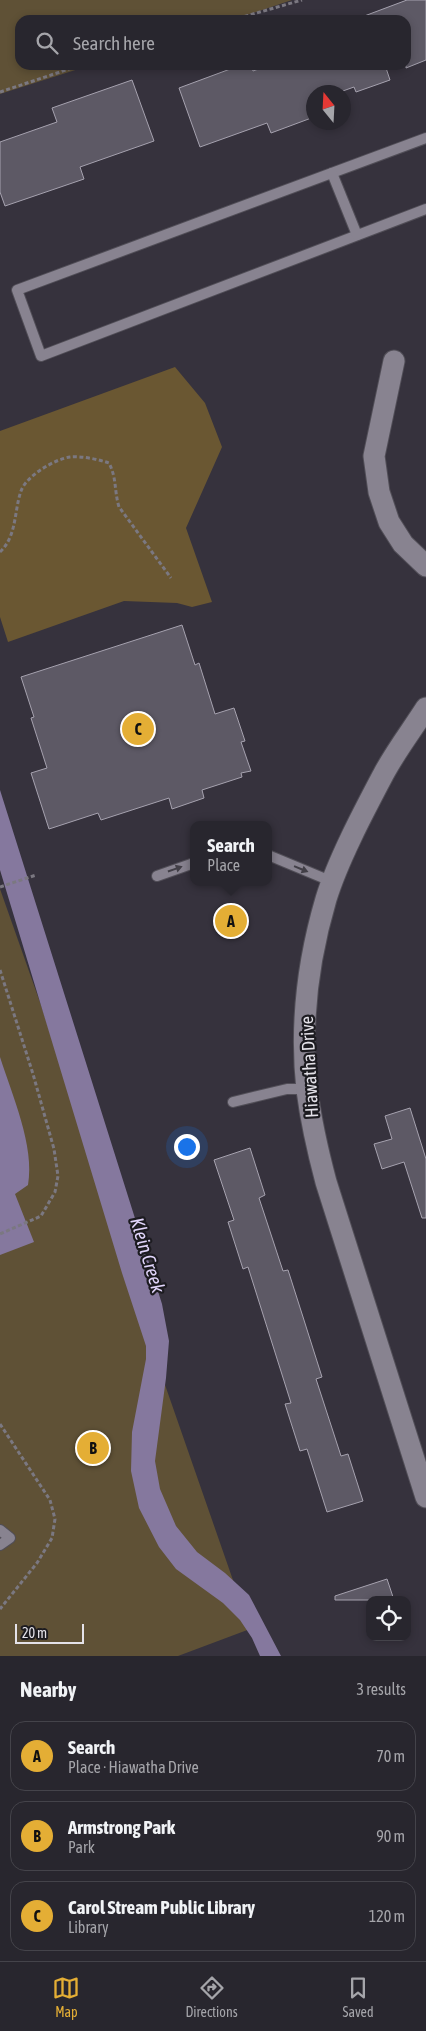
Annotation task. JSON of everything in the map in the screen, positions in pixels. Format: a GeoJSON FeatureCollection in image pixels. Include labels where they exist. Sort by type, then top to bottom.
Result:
{"type":"FeatureCollection","features":[{"type":"Feature","properties":{"kind":"street"},"geometry":{"type":"LineString","coordinates":[[394,361],[374,456],[379,492],[389,522],[403,544],[426,566]]}},
{"type":"Feature","properties":{"kind":"street","name":"Hiawatha Drive"},"geometry":{"type":"LineString","coordinates":[[426,708],[383,774],[346,850],[327,897],[311,964],[304,1044],[307,1089],[313,1130],[326,1182],[418,1445],[426,1497]]}},
{"type":"Feature","properties":{"kind":"lane"},"geometry":{"type":"LineString","coordinates":[[426,138],[17,290],[41,356],[426,209]]}},
{"type":"Feature","properties":{"kind":"lane"},"geometry":{"type":"LineString","coordinates":[[332,173],[357,235]]}},
{"type":"Feature","properties":{"kind":"lane"},"geometry":{"type":"LineString","coordinates":[[272,858],[333,882]]}},
{"type":"Feature","properties":{"kind":"lane"},"geometry":{"type":"LineString","coordinates":[[157,876],[190,864]]}},
{"type":"Feature","properties":{"kind":"lane"},"geometry":{"type":"LineString","coordinates":[[233,1102],[287,1089],[307,1089]]}},
{"type":"Feature","properties":{"kind":"lane"},"geometry":{"type":"LineString","coordinates":[[0,1530],[10,1538],[0,1545]]}},
{"type":"Feature","properties":{"kind":"path"},"geometry":{"type":"LineString","coordinates":[[250,15],[302,0]]}},
{"type":"Feature","properties":{"kind":"path"},"geometry":{"type":"LineString","coordinates":[[0,92],[66,70]]}},
{"type":"Feature","properties":{"kind":"path"},"geometry":{"type":"LineString","coordinates":[[0,552],[11,538],[21,492],[26,480],[52,464],[71,457],[96,458],[108,462],[115,476],[115,496],[119,507],[171,578]]}},
{"type":"Feature","properties":{"kind":"path"},"geometry":{"type":"LineString","coordinates":[[0,886],[36,875]]}},
{"type":"Feature","properties":{"kind":"path"},"geometry":{"type":"LineString","coordinates":[[0,970],[33,1074],[54,1149],[58,1176],[56,1192],[41,1216],[0,1234]]}},
{"type":"Feature","properties":{"kind":"path"},"geometry":{"type":"LineString","coordinates":[[0,1424],[50,1500],[55,1519],[52,1538],[37,1563],[0,1609]]}},
{"type":"Feature","properties":{"kind":"shaded area"},"geometry":{"type":"Polygon","coordinates":[[[0,0],[292,0],[247,15],[15,15],[15,70],[75,70],[0,94],[0,0]]]}},
{"type":"Feature","properties":{"kind":"shaded area"},"geometry":{"type":"Polygon","coordinates":[[[175,367],[205,403],[222,447],[186,528],[212,602],[192,607],[177,603],[124,601],[8,642],[0,617],[0,431],[175,367]]]}},
{"type":"Feature","properties":{"kind":"shaded area"},"geometry":{"type":"Polygon","coordinates":[[[0,790],[162,1304],[169,1341],[155,1461],[160,1489],[176,1526],[197,1552],[225,1573],[249,1595],[281,1656],[260,1656],[252,1638],[240,1620],[223,1603],[176,1569],[159,1547],[139,1508],[131,1471],[132,1432],[146,1359],[146,1346],[122,1273],[0,870],[0,790]]]}},
{"type":"Feature","properties":{"kind":"shaded area"},"geometry":{"type":"Polygon","coordinates":[[[0,889],[42,1008],[124,1267],[250,1629],[178,1656],[0,1656],[0,889]]]}},
{"type":"Feature","properties":{"kind":"shaded area"},"geometry":{"type":"Polygon","coordinates":[[[0,1057],[25,1137],[29,1170],[28,1185],[15,1194],[34,1242],[0,1255],[0,1057]]]}},
{"type":"Feature","properties":{"kind":"building"},"geometry":{"type":"Polygon","coordinates":[[[407,0],[426,0],[426,60],[411,66],[411,15],[367,15],[407,0]]]}},
{"type":"Feature","properties":{"kind":"building"},"geometry":{"type":"Polygon","coordinates":[[[228,70],[387,70],[390,80],[356,92],[354,87],[351,88],[351,85],[306,85],[306,120],[271,133],[267,123],[200,147],[179,88],[228,70]]]}},
{"type":"Feature","properties":{"kind":"building"},"geometry":{"type":"Polygon","coordinates":[[[132,80],[154,141],[80,167],[84,179],[5,206],[0,192],[0,142],[57,122],[52,108],[132,80]]]}},
{"type":"Feature","properties":{"kind":"building"},"geometry":{"type":"Polygon","coordinates":[[[182,625],[195,665],[199,663],[215,714],[234,708],[245,741],[241,742],[251,771],[241,773],[242,777],[202,790],[204,798],[172,809],[169,798],[101,820],[98,813],[49,829],[31,773],[47,768],[31,718],[34,717],[21,677],[182,625]]]}},
{"type":"Feature","properties":{"kind":"building"},"geometry":{"type":"Polygon","coordinates":[[[410,1108],[426,1159],[426,1218],[422,1218],[404,1162],[382,1169],[374,1144],[392,1139],[385,1116],[410,1108]]]}},
{"type":"Feature","properties":{"kind":"building"},"geometry":{"type":"Polygon","coordinates":[[[250,1148],[265,1195],[259,1198],[283,1271],[288,1270],[322,1377],[316,1379],[341,1456],[348,1454],[363,1501],[327,1512],[307,1449],[300,1451],[285,1404],[291,1403],[248,1267],[243,1269],[228,1222],[234,1220],[214,1160],[250,1148]]]}},
{"type":"Feature","properties":{"kind":"building"},"geometry":{"type":"Polygon","coordinates":[[[387,1579],[393,1596],[366,1596],[366,1600],[335,1600],[335,1596],[387,1579]]]}},
{"type":"Feature","properties":{"kind":"place","name":"Carol Stream Public Library"},"geometry":{"type":"Point","coordinates":[138,729]}},
{"type":"Feature","properties":{"kind":"place","name":"Search"},"geometry":{"type":"Point","coordinates":[231,921]}},
{"type":"Feature","properties":{"kind":"place","name":"Armstrong Park"},"geometry":{"type":"Point","coordinates":[93,1448]}},
{"type":"Feature","properties":{"kind":"water label","name":"Klein Creek"},"geometry":{"type":"Point","coordinates":[148,1255]}}]}
